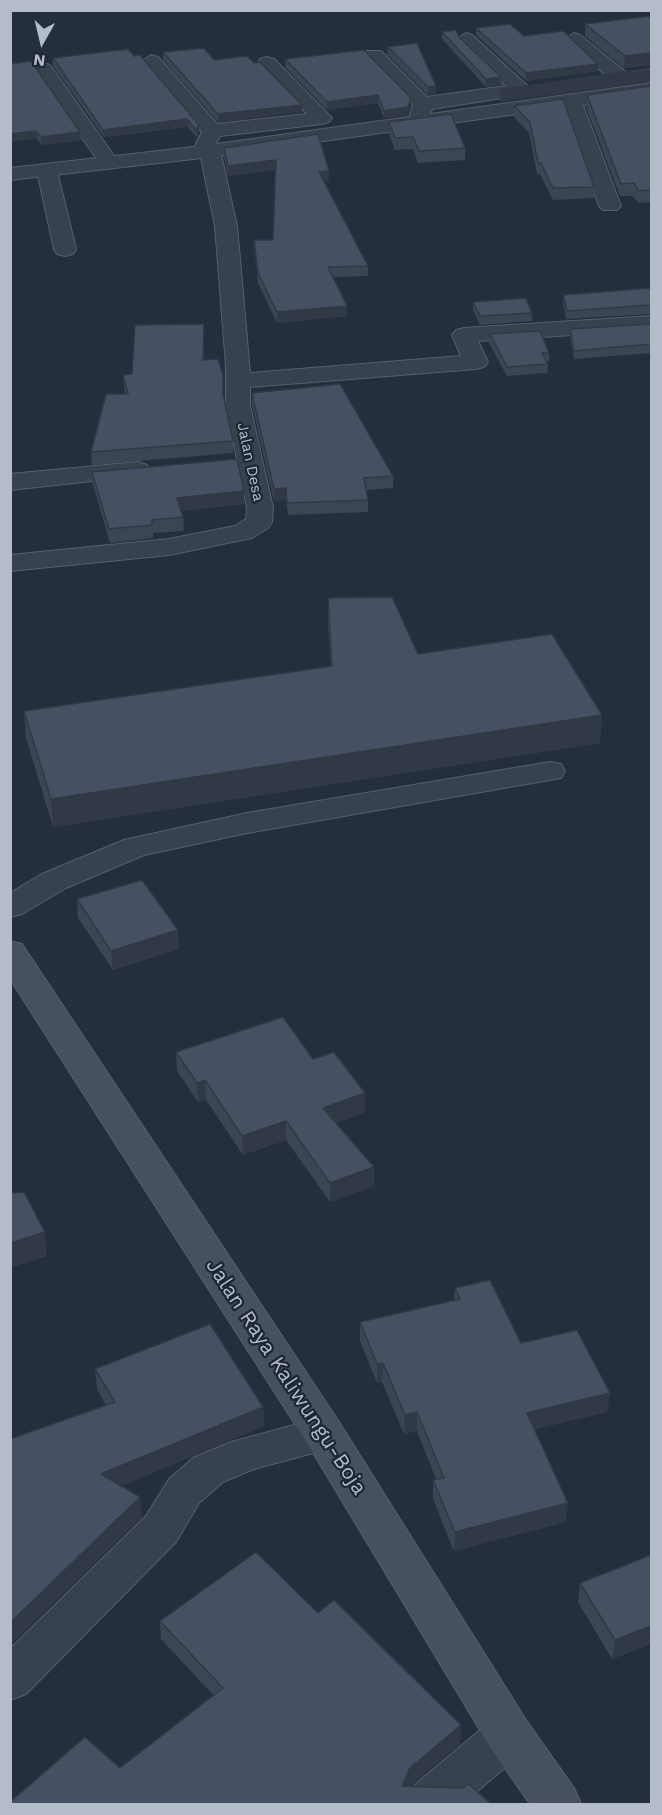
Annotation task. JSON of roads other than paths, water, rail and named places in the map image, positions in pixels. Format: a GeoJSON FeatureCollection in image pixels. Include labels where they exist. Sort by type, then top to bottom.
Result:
{"type":"FeatureCollection","features":[{"type":"Feature","properties":{"kind":"main road","name":"Jalan Raya Kaliwungu-Boja"},"geometry":{"type":"LineString","coordinates":[[10,952],[324,1434],[509,1735],[557,1804]]}},
{"type":"Feature","properties":{"kind":"street"},"geometry":{"type":"LineString","coordinates":[[466,39],[521,89]]}},
{"type":"Feature","properties":{"kind":"street"},"geometry":{"type":"LineString","coordinates":[[574,39],[620,76]]}},
{"type":"Feature","properties":{"kind":"street"},"geometry":{"type":"LineString","coordinates":[[374,55],[421,113]]}},
{"type":"Feature","properties":{"kind":"street"},"geometry":{"type":"LineString","coordinates":[[151,61],[208,144]]}},
{"type":"Feature","properties":{"kind":"street"},"geometry":{"type":"LineString","coordinates":[[208,144],[322,118],[267,63]]}},
{"type":"Feature","properties":{"kind":"street"},"geometry":{"type":"LineString","coordinates":[[43,69],[108,161]]}},
{"type":"Feature","properties":{"kind":"street"},"geometry":{"type":"LineString","coordinates":[[421,113],[521,89],[651,72]]}},
{"type":"Feature","properties":{"kind":"street"},"geometry":{"type":"LineString","coordinates":[[10,174],[47,171],[208,144],[421,113],[571,100],[651,89]]}},
{"type":"Feature","properties":{"kind":"street"},"geometry":{"type":"LineString","coordinates":[[571,100],[610,206]]}},
{"type":"Feature","properties":{"kind":"street","name":"Jalan Desa"},"geometry":{"type":"LineString","coordinates":[[10,563],[169,547],[243,532],[259,522],[260,508],[239,462],[238,381],[226,226],[208,144]]}},
{"type":"Feature","properties":{"kind":"street"},"geometry":{"type":"LineString","coordinates":[[47,171],[65,249]]}},
{"type":"Feature","properties":{"kind":"street"},"geometry":{"type":"LineString","coordinates":[[238,381],[476,362],[464,335],[651,323]]}},
{"type":"Feature","properties":{"kind":"street"},"geometry":{"type":"LineString","coordinates":[[10,482],[156,469]]}},
{"type":"Feature","properties":{"kind":"street"},"geometry":{"type":"LineString","coordinates":[[10,907],[54,881],[135,847],[247,823],[550,771]]}},
{"type":"Feature","properties":{"kind":"street"},"geometry":{"type":"LineString","coordinates":[[10,1680],[161,1530],[184,1491],[208,1470],[246,1454],[324,1434]]}},
{"type":"Feature","properties":{"kind":"street"},"geometry":{"type":"LineString","coordinates":[[428,1804],[509,1735]]}}]}
